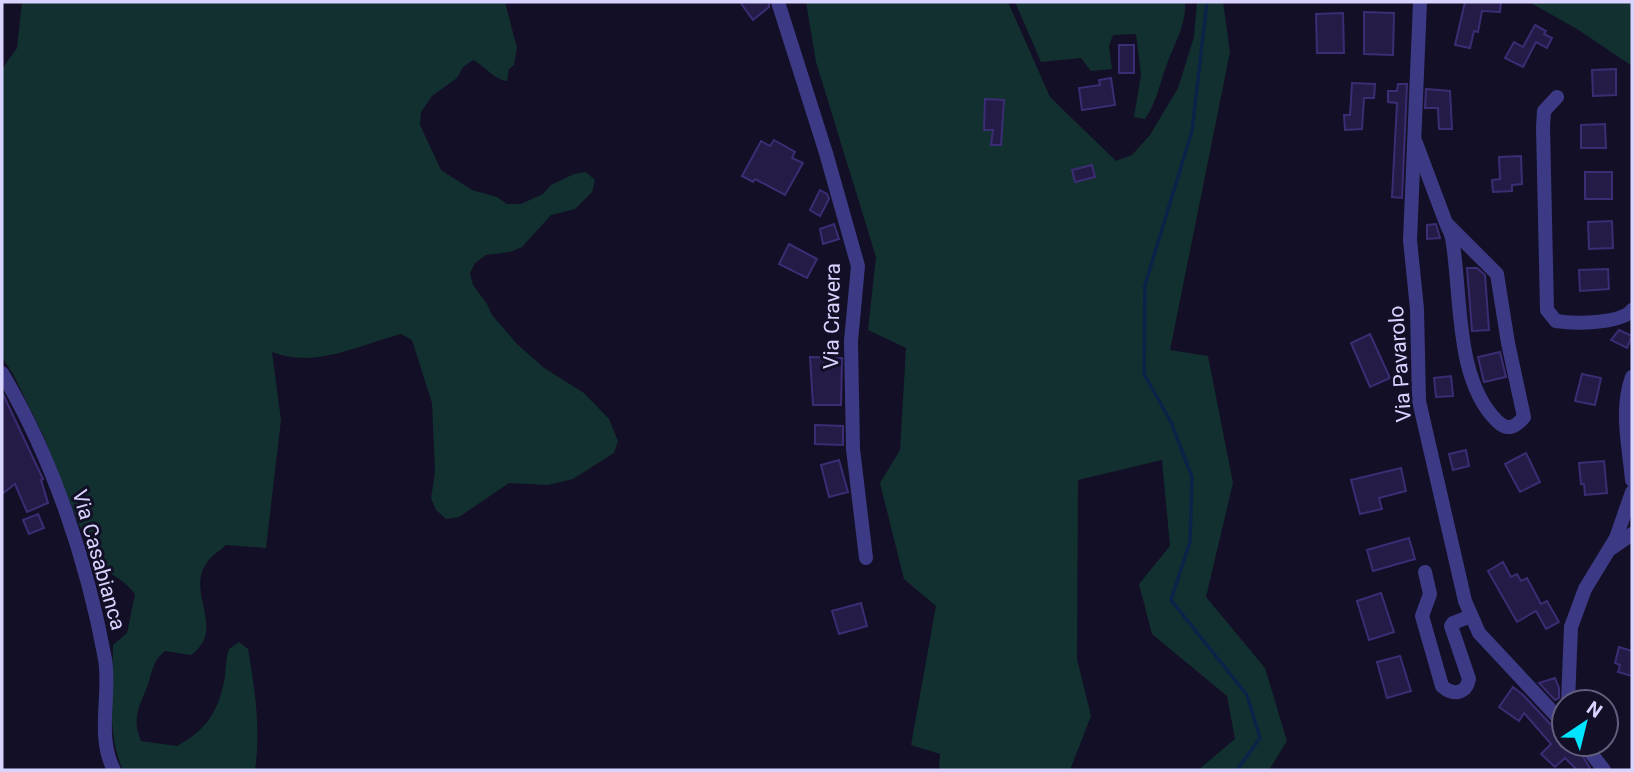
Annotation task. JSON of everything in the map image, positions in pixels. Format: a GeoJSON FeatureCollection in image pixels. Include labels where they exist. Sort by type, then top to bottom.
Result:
{"type":"FeatureCollection","features":[{"type":"Feature","properties":{"kind":"street","name":"Via Cravera"},"geometry":{"type":"LineString","coordinates":[[779,2],[858,266],[851,341],[853,449],[866,558]]}},
{"type":"Feature","properties":{"kind":"street","name":"Via Pavarolo"},"geometry":{"type":"LineString","coordinates":[[1420,2],[1410,240],[1417,309],[1419,401],[1465,601],[1471,616],[1479,633],[1550,705]]}},
{"type":"Feature","properties":{"kind":"street"},"geometry":{"type":"LineString","coordinates":[[1557,97],[1544,111],[1543,127],[1547,310],[1556,321],[1567,323],[1621,319],[1632,310]]}},
{"type":"Feature","properties":{"kind":"street"},"geometry":{"type":"LineString","coordinates":[[1414,139],[1446,223],[1452,235],[1459,309],[1472,379],[1486,408],[1503,426],[1511,428],[1518,425],[1524,417],[1497,274],[1446,223]]}},
{"type":"Feature","properties":{"kind":"street","name":"Via Casabianca"},"geometry":{"type":"LineString","coordinates":[[2,373],[26,413],[79,554],[99,627],[106,665],[108,691],[104,737],[114,770]]}},
{"type":"Feature","properties":{"kind":"street"},"geometry":{"type":"LineString","coordinates":[[1632,377],[1626,391],[1632,480]]}},
{"type":"Feature","properties":{"kind":"street"},"geometry":{"type":"LineString","coordinates":[[1570,688],[1571,627],[1585,589],[1616,538],[1632,492]]}},
{"type":"Feature","properties":{"kind":"street"},"geometry":{"type":"LineString","coordinates":[[1608,551],[1632,534]]}},
{"type":"Feature","properties":{"kind":"street"},"geometry":{"type":"LineString","coordinates":[[1424,572],[1430,594],[1422,616],[1443,686],[1451,692],[1465,690],[1469,679],[1451,626],[1453,622],[1471,616]]}},
{"type":"Feature","properties":{"kind":"green space"},"geometry":{"type":"Polygon","coordinates":[[[22,2],[505,2],[517,48],[507,81],[498,78],[473,60],[463,67],[457,78],[432,96],[421,112],[420,125],[441,170],[472,190],[497,197],[507,204],[521,204],[543,194],[551,185],[574,174],[586,172],[595,180],[592,192],[575,209],[551,215],[522,247],[510,252],[486,255],[475,263],[470,273],[473,285],[492,315],[517,344],[544,368],[584,393],[609,419],[618,441],[614,453],[573,479],[548,485],[509,483],[459,517],[446,519],[436,510],[431,498],[435,472],[432,403],[412,340],[401,334],[321,357],[288,357],[272,352],[281,420],[266,548],[226,545],[208,561],[201,575],[200,587],[206,623],[206,634],[201,645],[191,655],[165,651],[161,654],[153,668],[137,717],[141,741],[177,746],[188,740],[204,725],[215,709],[225,676],[229,649],[239,642],[248,649],[255,694],[255,770],[123,770],[118,756],[112,725],[113,645],[127,633],[135,594],[92,557],[43,435],[2,357],[2,69],[17,48],[22,2]]]}},
{"type":"Feature","properties":{"kind":"green space"},"geometry":{"type":"Polygon","coordinates":[[[806,2],[1008,2],[1050,97],[1116,161],[1132,155],[1150,135],[1178,88],[1194,37],[1197,2],[1223,2],[1230,52],[1170,350],[1208,356],[1233,483],[1206,597],[1265,668],[1287,741],[1269,770],[1198,770],[1235,739],[1227,696],[1152,634],[1139,584],[1170,546],[1162,460],[1078,480],[1077,659],[1091,716],[1070,770],[939,770],[940,754],[911,745],[936,606],[904,579],[880,483],[900,450],[906,348],[868,330],[876,257],[816,62],[806,2]]]}},
{"type":"Feature","properties":{"kind":"green space"},"geometry":{"type":"Polygon","coordinates":[[[1015,2],[1185,2],[1179,33],[1156,99],[1145,119],[1134,117],[1141,75],[1136,34],[1113,35],[1109,46],[1112,69],[1091,71],[1081,58],[1041,62],[1015,2]]]}},
{"type":"Feature","properties":{"kind":"green space"},"geometry":{"type":"Polygon","coordinates":[[[1529,2],[1632,2],[1632,66],[1577,29],[1529,2]]]}},
{"type":"Feature","properties":{"kind":"building"},"geometry":{"type":"Polygon","coordinates":[[[740,2],[769,2],[769,7],[753,20],[740,2]]]}},
{"type":"Feature","properties":{"kind":"building"},"geometry":{"type":"Polygon","coordinates":[[[1465,2],[1501,2],[1500,12],[1482,11],[1478,32],[1474,31],[1470,48],[1455,45],[1465,2]]]}},
{"type":"Feature","properties":{"kind":"building"},"geometry":{"type":"Polygon","coordinates":[[[1364,12],[1394,13],[1393,55],[1364,54],[1364,12]]]}},
{"type":"Feature","properties":{"kind":"building"},"geometry":{"type":"Polygon","coordinates":[[[1343,13],[1344,53],[1317,53],[1316,14],[1343,13]]]}},
{"type":"Feature","properties":{"kind":"building"},"geometry":{"type":"Polygon","coordinates":[[[1535,25],[1552,38],[1547,48],[1536,42],[1523,67],[1505,58],[1514,42],[1523,47],[1535,25]]]}},
{"type":"Feature","properties":{"kind":"building"},"geometry":{"type":"Polygon","coordinates":[[[1119,45],[1134,45],[1134,73],[1119,73],[1119,45]]]}},
{"type":"Feature","properties":{"kind":"building"},"geometry":{"type":"Polygon","coordinates":[[[1616,69],[1616,95],[1593,96],[1592,70],[1616,69]]]}},
{"type":"Feature","properties":{"kind":"building"},"geometry":{"type":"Polygon","coordinates":[[[1111,78],[1115,105],[1082,110],[1079,88],[1100,85],[1099,80],[1111,78]]]}},
{"type":"Feature","properties":{"kind":"building"},"geometry":{"type":"Polygon","coordinates":[[[1352,83],[1375,84],[1374,98],[1364,98],[1362,129],[1345,130],[1344,115],[1350,115],[1352,83]]]}},
{"type":"Feature","properties":{"kind":"building"},"geometry":{"type":"Polygon","coordinates":[[[1398,84],[1407,84],[1402,198],[1392,197],[1397,103],[1388,102],[1388,91],[1397,91],[1398,84]]]}},
{"type":"Feature","properties":{"kind":"building"},"geometry":{"type":"Polygon","coordinates":[[[1426,89],[1450,91],[1452,129],[1439,129],[1438,108],[1425,108],[1426,89]]]}},
{"type":"Feature","properties":{"kind":"building"},"geometry":{"type":"Polygon","coordinates":[[[985,99],[1004,100],[1001,145],[991,145],[993,130],[984,130],[985,99]]]}},
{"type":"Feature","properties":{"kind":"building"},"geometry":{"type":"Polygon","coordinates":[[[1605,124],[1606,148],[1581,148],[1581,125],[1605,124]]]}},
{"type":"Feature","properties":{"kind":"building"},"geometry":{"type":"Polygon","coordinates":[[[774,140],[795,152],[792,158],[803,163],[785,195],[755,179],[753,182],[742,176],[761,141],[770,146],[774,140]]]}},
{"type":"Feature","properties":{"kind":"building"},"geometry":{"type":"Polygon","coordinates":[[[1521,156],[1522,184],[1512,185],[1512,191],[1493,192],[1492,180],[1500,179],[1499,157],[1521,156]]]}},
{"type":"Feature","properties":{"kind":"building"},"geometry":{"type":"Polygon","coordinates":[[[1092,165],[1095,177],[1075,182],[1072,170],[1092,165]]]}},
{"type":"Feature","properties":{"kind":"building"},"geometry":{"type":"Polygon","coordinates":[[[1585,172],[1612,172],[1612,199],[1585,199],[1585,172]]]}},
{"type":"Feature","properties":{"kind":"building"},"geometry":{"type":"Polygon","coordinates":[[[820,190],[827,194],[829,199],[820,216],[810,210],[820,190]]]}},
{"type":"Feature","properties":{"kind":"building"},"geometry":{"type":"Polygon","coordinates":[[[1612,221],[1613,248],[1589,249],[1588,222],[1612,221]]]}},
{"type":"Feature","properties":{"kind":"building"},"geometry":{"type":"Polygon","coordinates":[[[834,224],[839,239],[823,244],[820,229],[834,224]]]}},
{"type":"Feature","properties":{"kind":"building"},"geometry":{"type":"Polygon","coordinates":[[[1436,224],[1440,238],[1427,239],[1427,225],[1436,224]]]}},
{"type":"Feature","properties":{"kind":"building"},"geometry":{"type":"Polygon","coordinates":[[[789,244],[817,259],[807,278],[779,264],[789,244]]]}},
{"type":"Feature","properties":{"kind":"building"},"geometry":{"type":"Polygon","coordinates":[[[1467,268],[1477,268],[1485,275],[1489,330],[1472,331],[1467,268]]]}},
{"type":"Feature","properties":{"kind":"building"},"geometry":{"type":"Polygon","coordinates":[[[1608,269],[1609,289],[1580,291],[1579,270],[1608,269]]]}},
{"type":"Feature","properties":{"kind":"building"},"geometry":{"type":"Polygon","coordinates":[[[1619,330],[1632,336],[1627,348],[1611,340],[1619,330]]]}},
{"type":"Feature","properties":{"kind":"building"},"geometry":{"type":"Polygon","coordinates":[[[1370,334],[1390,378],[1370,387],[1351,343],[1370,334]]]}},
{"type":"Feature","properties":{"kind":"building"},"geometry":{"type":"Polygon","coordinates":[[[1500,352],[1506,377],[1484,382],[1478,357],[1500,352]]]}},
{"type":"Feature","properties":{"kind":"building"},"geometry":{"type":"Polygon","coordinates":[[[810,357],[842,358],[841,405],[813,405],[810,357]]]}},
{"type":"Feature","properties":{"kind":"building"},"geometry":{"type":"Polygon","coordinates":[[[1582,374],[1601,378],[1595,405],[1575,401],[1582,374]]]}},
{"type":"Feature","properties":{"kind":"building"},"geometry":{"type":"Polygon","coordinates":[[[1451,376],[1453,396],[1436,397],[1434,378],[1451,376]]]}},
{"type":"Feature","properties":{"kind":"building"},"geometry":{"type":"Polygon","coordinates":[[[2,392],[43,479],[41,480],[48,503],[27,512],[15,484],[2,494],[2,392]]]}},
{"type":"Feature","properties":{"kind":"building"},"geometry":{"type":"Polygon","coordinates":[[[815,425],[843,426],[843,445],[815,444],[815,425]]]}},
{"type":"Feature","properties":{"kind":"building"},"geometry":{"type":"Polygon","coordinates":[[[1466,450],[1469,466],[1453,470],[1449,454],[1466,450]]]}},
{"type":"Feature","properties":{"kind":"building"},"geometry":{"type":"Polygon","coordinates":[[[1526,453],[1540,482],[1520,492],[1505,464],[1526,453]]]}},
{"type":"Feature","properties":{"kind":"building"},"geometry":{"type":"Polygon","coordinates":[[[839,460],[848,492],[829,497],[821,465],[839,460]]]}},
{"type":"Feature","properties":{"kind":"building"},"geometry":{"type":"Polygon","coordinates":[[[1604,461],[1607,493],[1585,495],[1579,463],[1604,461]]]}},
{"type":"Feature","properties":{"kind":"building"},"geometry":{"type":"Polygon","coordinates":[[[1401,468],[1406,491],[1379,498],[1382,509],[1360,514],[1351,480],[1401,468]]]}},
{"type":"Feature","properties":{"kind":"building"},"geometry":{"type":"Polygon","coordinates":[[[38,514],[44,528],[29,534],[23,520],[38,514]]]}},
{"type":"Feature","properties":{"kind":"building"},"geometry":{"type":"Polygon","coordinates":[[[1409,538],[1415,559],[1373,571],[1367,550],[1409,538]]]}},
{"type":"Feature","properties":{"kind":"building"},"geometry":{"type":"Polygon","coordinates":[[[1503,562],[1511,577],[1517,574],[1521,581],[1527,578],[1541,604],[1547,601],[1559,622],[1546,629],[1536,611],[1517,622],[1488,571],[1503,562]]]}},
{"type":"Feature","properties":{"kind":"building"},"geometry":{"type":"Polygon","coordinates":[[[1381,593],[1394,632],[1369,640],[1357,601],[1381,593]]]}},
{"type":"Feature","properties":{"kind":"building"},"geometry":{"type":"Polygon","coordinates":[[[861,603],[867,626],[839,634],[832,611],[861,603]]]}},
{"type":"Feature","properties":{"kind":"building"},"geometry":{"type":"Polygon","coordinates":[[[1619,647],[1632,651],[1632,676],[1618,672],[1620,665],[1615,663],[1619,647]]]}},
{"type":"Feature","properties":{"kind":"building"},"geometry":{"type":"Polygon","coordinates":[[[1400,656],[1411,691],[1387,698],[1377,662],[1400,656]]]}},
{"type":"Feature","properties":{"kind":"building"},"geometry":{"type":"Polygon","coordinates":[[[1555,678],[1559,688],[1550,688],[1550,695],[1539,683],[1555,678]]]}},
{"type":"Feature","properties":{"kind":"building"},"geometry":{"type":"Polygon","coordinates":[[[1513,687],[1550,724],[1550,743],[1524,713],[1519,721],[1499,707],[1513,687]]]}},
{"type":"Feature","properties":{"kind":"building"},"geometry":{"type":"Polygon","coordinates":[[[1550,745],[1550,758],[1565,758],[1555,767],[1541,754],[1550,745]]]}},
{"type":"Feature","properties":{"kind":"building"},"geometry":{"type":"Polygon","coordinates":[[[1565,758],[1584,758],[1590,768],[1577,770],[1565,758]]]}},
{"type":"Feature","properties":{"kind":"waterway"},"geometry":{"type":"LineString","coordinates":[[1207,2],[1192,131],[1145,285],[1144,374],[1171,422],[1192,477],[1190,542],[1171,600],[1247,695],[1260,738],[1237,770]]}}]}
